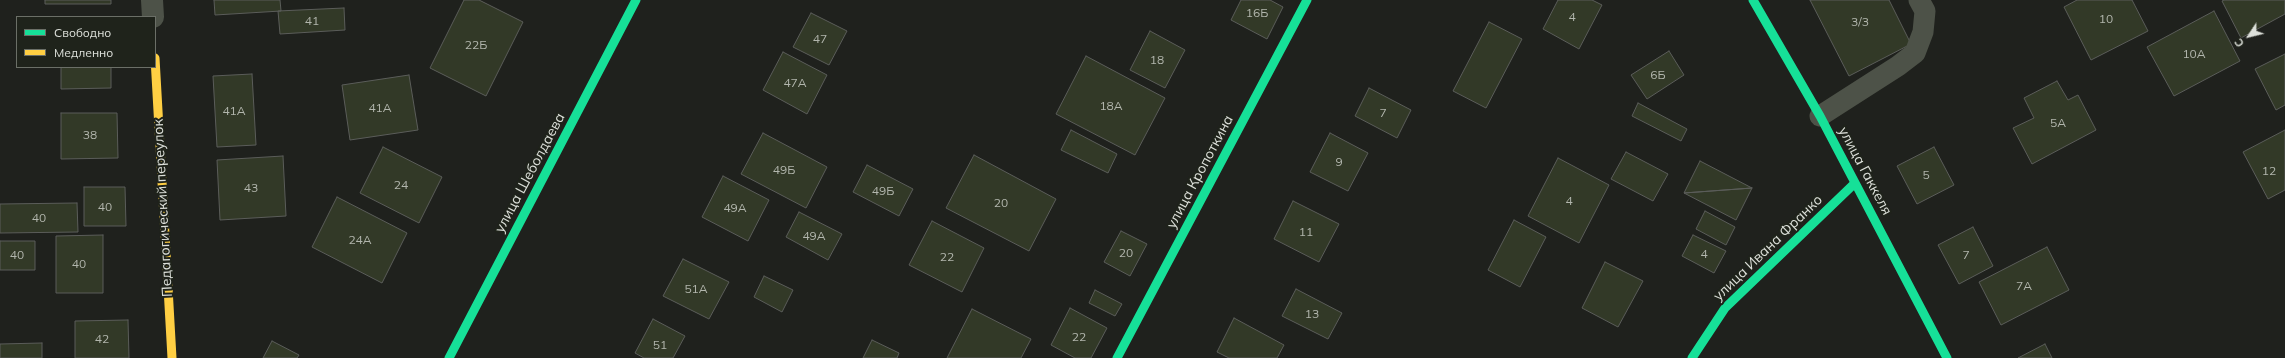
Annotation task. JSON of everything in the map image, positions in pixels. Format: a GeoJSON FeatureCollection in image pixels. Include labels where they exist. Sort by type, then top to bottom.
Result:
{"type":"FeatureCollection","features":[{"type":"Feature","properties":{"kind":"street"},"geometry":{"type":"LineString","coordinates":[[152,0],[153,16]]}},
{"type":"Feature","properties":{"kind":"street","name":"улица Шеболдаева"},"geometry":{"type":"LineString","coordinates":[[449,358],[636,0]]}},
{"type":"Feature","properties":{"kind":"street","name":"улица Кропоткина"},"geometry":{"type":"LineString","coordinates":[[1118,358],[1306,0]]}},
{"type":"Feature","properties":{"kind":"street","name":"улица Гаккеля"},"geometry":{"type":"LineString","coordinates":[[1753,0],[1820,116],[1947,358]]}},
{"type":"Feature","properties":{"kind":"street","name":"Педагогический переулок"},"geometry":{"type":"LineString","coordinates":[[156,68],[172,358]]}},
{"type":"Feature","properties":{"kind":"street","name":"улица Ивана Франко"},"geometry":{"type":"LineString","coordinates":[[1692,358],[1702,340],[1725,308],[1856,183]]}},
{"type":"Feature","properties":{"kind":"lane"},"geometry":{"type":"LineString","coordinates":[[1820,116],[1898,66],[1914,53],[1923,32],[1925,11],[1919,0]]}},
{"type":"Feature","properties":{"kind":"building"},"geometry":{"type":"Polygon","coordinates":[[[45,0],[111,0],[111,4],[45,4],[45,0]]]}},
{"type":"Feature","properties":{"kind":"building"},"geometry":{"type":"Polygon","coordinates":[[[214,0],[280,0],[281,11],[215,15],[214,0]]]}},
{"type":"Feature","properties":{"kind":"building"},"geometry":{"type":"Polygon","coordinates":[[[464,0],[479,0],[523,22],[486,96],[430,68],[464,0]]]}},
{"type":"Feature","properties":{"kind":"building"},"geometry":{"type":"Polygon","coordinates":[[[1241,0],[1270,0],[1283,7],[1267,39],[1231,20],[1241,0]]]}},
{"type":"Feature","properties":{"kind":"building"},"geometry":{"type":"Polygon","coordinates":[[[1558,0],[1592,0],[1602,5],[1579,49],[1543,29],[1558,0]]]}},
{"type":"Feature","properties":{"kind":"building"},"geometry":{"type":"Polygon","coordinates":[[[1810,0],[1889,0],[1911,44],[1849,76],[1810,0]]]}},
{"type":"Feature","properties":{"kind":"building"},"geometry":{"type":"Polygon","coordinates":[[[2077,0],[2132,0],[2148,31],[2091,60],[2064,7],[2077,0]]]}},
{"type":"Feature","properties":{"kind":"building"},"geometry":{"type":"Polygon","coordinates":[[[2285,0],[2285,14],[2241,38],[2222,1],[2285,0]]]}},
{"type":"Feature","properties":{"kind":"building"},"geometry":{"type":"Polygon","coordinates":[[[344,8],[345,30],[280,34],[278,11],[344,8]]]}},
{"type":"Feature","properties":{"kind":"building"},"geometry":{"type":"Polygon","coordinates":[[[2214,11],[2240,61],[2174,96],[2147,47],[2214,11]]]}},
{"type":"Feature","properties":{"kind":"building"},"geometry":{"type":"Polygon","coordinates":[[[811,13],[847,31],[829,65],[793,47],[811,13]]]}},
{"type":"Feature","properties":{"kind":"building"},"geometry":{"type":"Polygon","coordinates":[[[1489,22],[1522,39],[1486,108],[1453,91],[1489,22]]]}},
{"type":"Feature","properties":{"kind":"building"},"geometry":{"type":"Polygon","coordinates":[[[1150,31],[1185,50],[1165,88],[1130,70],[1150,31]]]}},
{"type":"Feature","properties":{"kind":"building"},"geometry":{"type":"Polygon","coordinates":[[[1669,51],[1684,75],[1647,99],[1631,75],[1669,51]]]}},
{"type":"Feature","properties":{"kind":"building"},"geometry":{"type":"Polygon","coordinates":[[[783,52],[827,75],[807,114],[763,90],[783,52]]]}},
{"type":"Feature","properties":{"kind":"building"},"geometry":{"type":"Polygon","coordinates":[[[2285,54],[2285,105],[2276,110],[2255,69],[2285,54]]]}},
{"type":"Feature","properties":{"kind":"building"},"geometry":{"type":"Polygon","coordinates":[[[1086,56],[1165,98],[1135,155],[1056,114],[1086,56]]]}},
{"type":"Feature","properties":{"kind":"building"},"geometry":{"type":"Polygon","coordinates":[[[61,68],[111,68],[111,88],[61,89],[61,68]]]}},
{"type":"Feature","properties":{"kind":"building"},"geometry":{"type":"Polygon","coordinates":[[[252,74],[256,145],[217,147],[213,76],[252,74]]]}},
{"type":"Feature","properties":{"kind":"building"},"geometry":{"type":"Polygon","coordinates":[[[409,75],[418,130],[350,140],[342,85],[409,75]]]}},
{"type":"Feature","properties":{"kind":"building"},"geometry":{"type":"Polygon","coordinates":[[[2057,81],[2068,100],[2078,95],[2096,130],[2032,164],[2013,128],[2034,118],[2024,98],[2057,81]]]}},
{"type":"Feature","properties":{"kind":"building"},"geometry":{"type":"Polygon","coordinates":[[[1369,88],[1411,110],[1397,138],[1355,116],[1369,88]]]}},
{"type":"Feature","properties":{"kind":"building"},"geometry":{"type":"Polygon","coordinates":[[[1638,103],[1687,129],[1681,141],[1632,116],[1638,103]]]}},
{"type":"Feature","properties":{"kind":"building"},"geometry":{"type":"Polygon","coordinates":[[[61,113],[117,113],[118,158],[61,159],[61,113]]]}},
{"type":"Feature","properties":{"kind":"building"},"geometry":{"type":"Polygon","coordinates":[[[1071,130],[1117,154],[1108,173],[1061,150],[1071,130]]]}},
{"type":"Feature","properties":{"kind":"building"},"geometry":{"type":"Polygon","coordinates":[[[2285,130],[2285,190],[2268,199],[2243,152],[2285,130]]]}},
{"type":"Feature","properties":{"kind":"building"},"geometry":{"type":"Polygon","coordinates":[[[763,133],[827,167],[806,208],[741,174],[763,133]]]}},
{"type":"Feature","properties":{"kind":"building"},"geometry":{"type":"Polygon","coordinates":[[[1330,133],[1368,153],[1348,191],[1310,172],[1330,133]]]}},
{"type":"Feature","properties":{"kind":"building"},"geometry":{"type":"Polygon","coordinates":[[[383,147],[442,177],[419,223],[360,193],[383,147]]]}},
{"type":"Feature","properties":{"kind":"building"},"geometry":{"type":"Polygon","coordinates":[[[1934,147],[1954,185],[1917,204],[1897,166],[1934,147]]]}},
{"type":"Feature","properties":{"kind":"building"},"geometry":{"type":"Polygon","coordinates":[[[1626,152],[1668,174],[1653,201],[1611,179],[1626,152]]]}},
{"type":"Feature","properties":{"kind":"building"},"geometry":{"type":"Polygon","coordinates":[[[974,155],[1056,199],[1029,251],[946,208],[974,155]]]}},
{"type":"Feature","properties":{"kind":"building"},"geometry":{"type":"Polygon","coordinates":[[[283,156],[286,216],[220,220],[217,160],[283,156]]]}},
{"type":"Feature","properties":{"kind":"building"},"geometry":{"type":"Polygon","coordinates":[[[1558,158],[1609,185],[1579,243],[1528,216],[1558,158]]]}},
{"type":"Feature","properties":{"kind":"building"},"geometry":{"type":"Polygon","coordinates":[[[1700,161],[1752,188],[1684,193],[1700,161]]]}},
{"type":"Feature","properties":{"kind":"building"},"geometry":{"type":"Polygon","coordinates":[[[867,165],[913,189],[899,216],[853,192],[867,165]]]}},
{"type":"Feature","properties":{"kind":"building"},"geometry":{"type":"Polygon","coordinates":[[[723,176],[769,200],[748,241],[702,217],[723,176]]]}},
{"type":"Feature","properties":{"kind":"building"},"geometry":{"type":"Polygon","coordinates":[[[84,187],[125,187],[126,226],[84,226],[84,187]]]}},
{"type":"Feature","properties":{"kind":"building"},"geometry":{"type":"Polygon","coordinates":[[[1752,188],[1736,220],[1684,193],[1752,188]]]}},
{"type":"Feature","properties":{"kind":"building"},"geometry":{"type":"Polygon","coordinates":[[[337,197],[407,233],[382,283],[312,247],[337,197]]]}},
{"type":"Feature","properties":{"kind":"building"},"geometry":{"type":"Polygon","coordinates":[[[1293,201],[1339,224],[1319,262],[1274,239],[1293,201]]]}},
{"type":"Feature","properties":{"kind":"building"},"geometry":{"type":"Polygon","coordinates":[[[77,203],[78,232],[0,233],[0,204],[77,203]]]}},
{"type":"Feature","properties":{"kind":"building"},"geometry":{"type":"Polygon","coordinates":[[[1705,211],[1735,227],[1726,245],[1696,229],[1705,211]]]}},
{"type":"Feature","properties":{"kind":"building"},"geometry":{"type":"Polygon","coordinates":[[[799,212],[842,234],[828,260],[786,237],[799,212]]]}},
{"type":"Feature","properties":{"kind":"building"},"geometry":{"type":"Polygon","coordinates":[[[1514,220],[1546,237],[1520,287],[1488,270],[1514,220]]]}},
{"type":"Feature","properties":{"kind":"building"},"geometry":{"type":"Polygon","coordinates":[[[932,221],[984,248],[962,292],[909,265],[932,221]]]}},
{"type":"Feature","properties":{"kind":"building"},"geometry":{"type":"Polygon","coordinates":[[[1973,227],[1993,266],[1959,284],[1938,245],[1973,227]]]}},
{"type":"Feature","properties":{"kind":"building"},"geometry":{"type":"Polygon","coordinates":[[[1121,231],[1147,244],[1130,276],[1104,262],[1121,231]]]}},
{"type":"Feature","properties":{"kind":"building"},"geometry":{"type":"Polygon","coordinates":[[[103,235],[103,293],[56,293],[56,236],[103,235]]]}},
{"type":"Feature","properties":{"kind":"building"},"geometry":{"type":"Polygon","coordinates":[[[1693,235],[1726,251],[1714,273],[1682,256],[1693,235]]]}},
{"type":"Feature","properties":{"kind":"building"},"geometry":{"type":"Polygon","coordinates":[[[0,241],[35,241],[35,270],[0,270],[0,241]]]}},
{"type":"Feature","properties":{"kind":"building"},"geometry":{"type":"Polygon","coordinates":[[[2047,247],[2069,290],[2001,325],[1979,282],[2047,247]]]}},
{"type":"Feature","properties":{"kind":"building"},"geometry":{"type":"Polygon","coordinates":[[[683,259],[729,282],[709,319],[663,296],[683,259]]]}},
{"type":"Feature","properties":{"kind":"building"},"geometry":{"type":"Polygon","coordinates":[[[1605,262],[1643,281],[1618,327],[1582,308],[1605,262]]]}},
{"type":"Feature","properties":{"kind":"building"},"geometry":{"type":"Polygon","coordinates":[[[764,276],[793,290],[782,312],[754,297],[764,276]]]}},
{"type":"Feature","properties":{"kind":"building"},"geometry":{"type":"Polygon","coordinates":[[[1296,289],[1342,313],[1328,339],[1282,316],[1296,289]]]}},
{"type":"Feature","properties":{"kind":"building"},"geometry":{"type":"Polygon","coordinates":[[[1095,290],[1122,304],[1115,316],[1089,303],[1095,290]]]}},
{"type":"Feature","properties":{"kind":"building"},"geometry":{"type":"Polygon","coordinates":[[[1070,308],[1107,328],[1091,358],[1075,358],[1051,345],[1070,308]]]}},
{"type":"Feature","properties":{"kind":"building"},"geometry":{"type":"Polygon","coordinates":[[[972,309],[1031,339],[1021,358],[947,358],[972,309]]]}},
{"type":"Feature","properties":{"kind":"building"},"geometry":{"type":"Polygon","coordinates":[[[1234,318],[1284,345],[1277,358],[1229,358],[1217,352],[1234,318]]]}},
{"type":"Feature","properties":{"kind":"building"},"geometry":{"type":"Polygon","coordinates":[[[653,319],[685,336],[673,358],[644,358],[635,353],[653,319]]]}},
{"type":"Feature","properties":{"kind":"building"},"geometry":{"type":"Polygon","coordinates":[[[128,320],[129,358],[75,358],[75,321],[128,320]]]}},
{"type":"Feature","properties":{"kind":"building"},"geometry":{"type":"Polygon","coordinates":[[[872,340],[899,353],[897,358],[863,358],[872,340]]]}},
{"type":"Feature","properties":{"kind":"building"},"geometry":{"type":"Polygon","coordinates":[[[272,341],[299,355],[297,358],[263,358],[272,341]]]}},
{"type":"Feature","properties":{"kind":"building"},"geometry":{"type":"Polygon","coordinates":[[[42,343],[42,358],[0,358],[0,344],[42,343]]]}},
{"type":"Feature","properties":{"kind":"building"},"geometry":{"type":"Polygon","coordinates":[[[2045,344],[2052,358],[2018,358],[2045,344]]]}},
{"type":"Feature","properties":{"kind":"traffic: fast"},"geometry":{"type":"LineString","coordinates":[[449,358],[636,0]]}},
{"type":"Feature","properties":{"kind":"traffic: fast"},"geometry":{"type":"LineString","coordinates":[[1117,358],[1307,0]]}},
{"type":"Feature","properties":{"kind":"traffic: fast"},"geometry":{"type":"LineString","coordinates":[[1753,0],[1820,116],[1947,358]]}},
{"type":"Feature","properties":{"kind":"traffic: fast"},"geometry":{"type":"LineString","coordinates":[[1692,358],[1725,308],[1855,183]]}},
{"type":"Feature","properties":{"kind":"traffic: slow"},"geometry":{"type":"LineString","coordinates":[[156,68],[172,358]]}}]}
